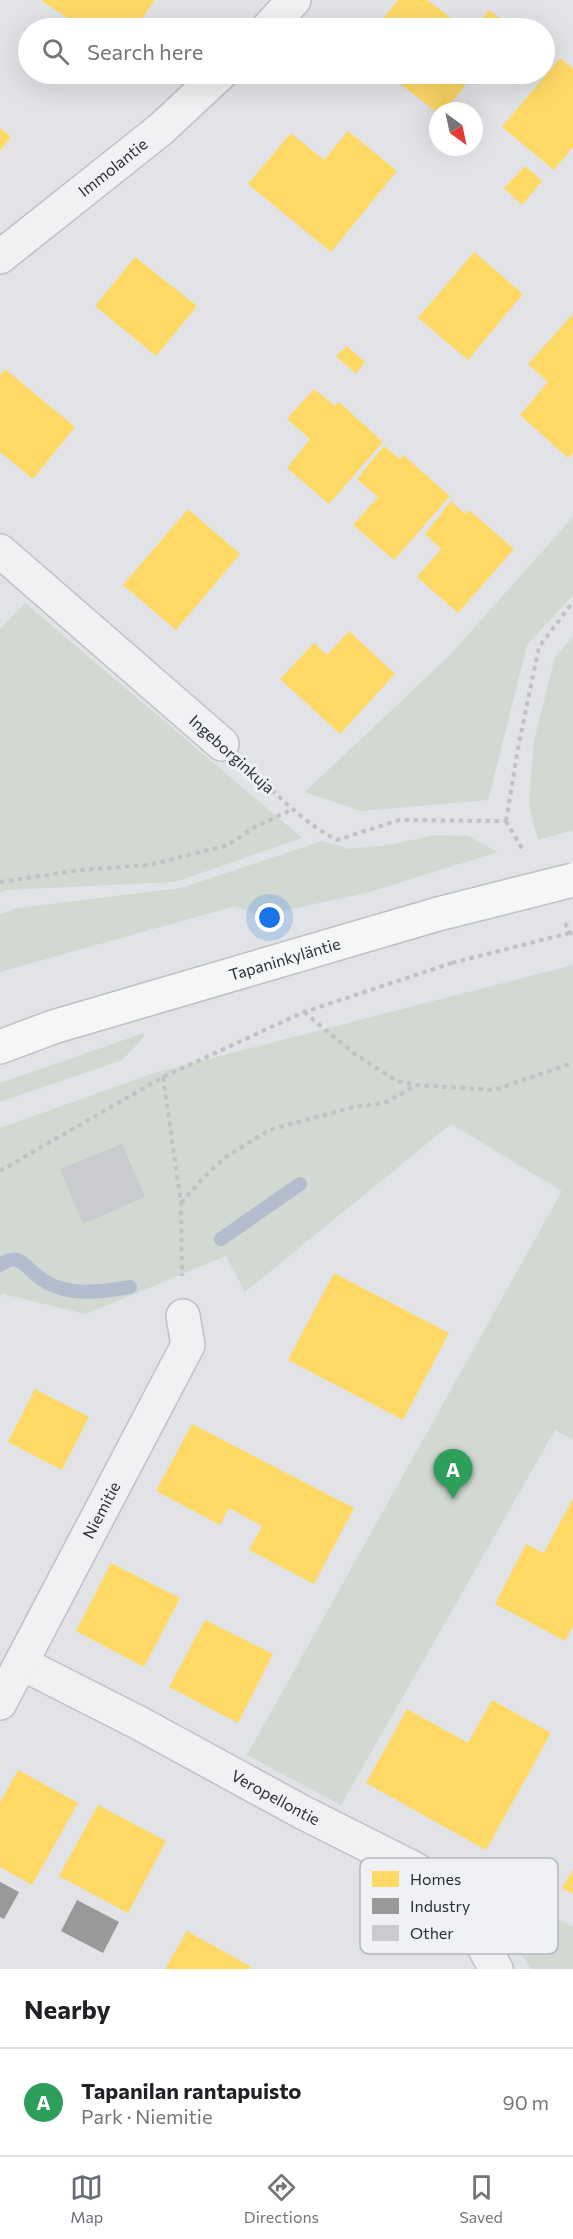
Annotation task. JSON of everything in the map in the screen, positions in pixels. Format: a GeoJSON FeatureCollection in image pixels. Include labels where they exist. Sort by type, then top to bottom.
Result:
{"type":"FeatureCollection","features":[{"type":"Feature","properties":{"kind":"main road","name":"Tapaninkyläntie"},"geometry":{"type":"LineString","coordinates":[[0,1047],[65,1024],[438,914],[573,880]]}},
{"type":"Feature","properties":{"kind":"street"},"geometry":{"type":"LineString","coordinates":[[277,18],[294,0]]}},
{"type":"Feature","properties":{"kind":"street","name":"Immolantie"},"geometry":{"type":"LineString","coordinates":[[0,257],[161,129],[209,84]]}},
{"type":"Feature","properties":{"kind":"street","name":"Ingeborginkuja"},"geometry":{"type":"LineString","coordinates":[[0,551],[222,744]]}},
{"type":"Feature","properties":{"kind":"street","name":"Niemitie"},"geometry":{"type":"LineString","coordinates":[[0,1702],[188,1345],[183,1316]]}},
{"type":"Feature","properties":{"kind":"street","name":"Veropellontie"},"geometry":{"type":"LineString","coordinates":[[21,1663],[393,1858]]}},
{"type":"Feature","properties":{"kind":"street","name":"Veropellontie"},"geometry":{"type":"LineString","coordinates":[[488,1954],[496,1969]]}},
{"type":"Feature","properties":{"kind":"path","name":"Ingeborginkuja"},"geometry":{"type":"LineString","coordinates":[[222,744],[293,809],[324,834],[338,840],[399,820],[506,821],[539,647],[563,612],[573,602]]}},
{"type":"Feature","properties":{"kind":"path"},"geometry":{"type":"LineString","coordinates":[[0,882],[81,870],[149,865],[228,845],[253,828],[293,809]]}},
{"type":"Feature","properties":{"kind":"path"},"geometry":{"type":"LineString","coordinates":[[0,1170],[163,1077],[304,1012],[452,963],[573,932]]}},
{"type":"Feature","properties":{"kind":"path"},"geometry":{"type":"LineString","coordinates":[[304,1012],[356,1055],[397,1081],[416,1085],[494,1089],[573,1063]]}},
{"type":"Feature","properties":{"kind":"path"},"geometry":{"type":"LineString","coordinates":[[163,1077],[181,1203],[183,1316]]}},
{"type":"Feature","properties":{"kind":"path"},"geometry":{"type":"LineString","coordinates":[[181,1203],[226,1157],[269,1130],[353,1107],[384,1103],[416,1085]]}},
{"type":"Feature","properties":{"kind":"shaded area"},"geometry":{"type":"Polygon","coordinates":[[[573,517],[573,595],[527,645],[488,800],[361,811],[305,792],[451,654],[573,517]]]}},
{"type":"Feature","properties":{"kind":"shaded area"},"geometry":{"type":"Polygon","coordinates":[[[25,603],[302,838],[175,882],[0,892],[0,629],[25,603]]]}},
{"type":"Feature","properties":{"kind":"shaded area"},"geometry":{"type":"Polygon","coordinates":[[[573,637],[573,830],[538,840],[529,804],[534,741],[555,657],[573,637]]]}},
{"type":"Feature","properties":{"kind":"shaded area"},"geometry":{"type":"Polygon","coordinates":[[[436,835],[468,836],[498,852],[366,893],[259,916],[235,906],[0,972],[0,914],[17,908],[181,888],[322,841],[349,849],[388,845],[436,835]]]}},
{"type":"Feature","properties":{"kind":"shaded area"},"geometry":{"type":"Polygon","coordinates":[[[573,965],[573,1440],[555,1430],[341,1805],[247,1755],[562,1191],[451,1124],[245,1292],[226,1256],[86,1314],[3,1294],[0,1297],[0,1128],[154,1073],[573,965]]]}},
{"type":"Feature","properties":{"kind":"shaded area"},"geometry":{"type":"Polygon","coordinates":[[[144,1033],[144,1037],[122,1060],[0,1102],[0,1083],[144,1033]]]}},
{"type":"Feature","properties":{"kind":"shaded area"},"geometry":{"type":"Polygon","coordinates":[[[558,1919],[573,1927],[573,1969],[531,1969],[521,1954],[558,1954],[558,1919]]]}},
{"type":"Feature","properties":{"kind":"building: Homes"},"geometry":{"type":"Polygon","coordinates":[[[41,0],[155,0],[142,18],[67,18],[41,0]]]}},
{"type":"Feature","properties":{"kind":"building: Homes"},"geometry":{"type":"Polygon","coordinates":[[[398,0],[427,0],[451,18],[384,18],[398,0]]]}},
{"type":"Feature","properties":{"kind":"building: Homes"},"geometry":{"type":"Polygon","coordinates":[[[489,10],[500,18],[483,18],[489,10]]]}},
{"type":"Feature","properties":{"kind":"building: Homes"},"geometry":{"type":"Polygon","coordinates":[[[560,58],[573,69],[573,147],[554,170],[502,127],[538,84],[555,84],[555,64],[560,58]]]}},
{"type":"Feature","properties":{"kind":"building: Homes"},"geometry":{"type":"Polygon","coordinates":[[[400,84],[466,84],[452,102],[429,102],[429,106],[400,84]]]}},
{"type":"Feature","properties":{"kind":"building: Homes"},"geometry":{"type":"Polygon","coordinates":[[[0,128],[11,137],[0,151],[0,128]]]}},
{"type":"Feature","properties":{"kind":"building: Homes"},"geometry":{"type":"Polygon","coordinates":[[[348,131],[397,171],[331,252],[248,184],[291,133],[324,160],[348,131]]]}},
{"type":"Feature","properties":{"kind":"building: Homes"},"geometry":{"type":"Polygon","coordinates":[[[525,166],[542,181],[522,205],[504,188],[525,166]]]}},
{"type":"Feature","properties":{"kind":"building: Homes"},"geometry":{"type":"Polygon","coordinates":[[[474,252],[523,294],[468,360],[418,318],[474,252]]]}},
{"type":"Feature","properties":{"kind":"building: Homes"},"geometry":{"type":"Polygon","coordinates":[[[135,257],[197,306],[156,356],[95,306],[135,257]]]}},
{"type":"Feature","properties":{"kind":"building: Homes"},"geometry":{"type":"Polygon","coordinates":[[[573,314],[573,452],[568,458],[520,415],[548,382],[528,364],[573,314]]]}},
{"type":"Feature","properties":{"kind":"building: Homes"},"geometry":{"type":"Polygon","coordinates":[[[347,346],[365,362],[356,374],[336,356],[347,346]]]}},
{"type":"Feature","properties":{"kind":"building: Homes"},"geometry":{"type":"Polygon","coordinates":[[[5,369],[75,427],[33,479],[0,452],[0,375],[5,369]]]}},
{"type":"Feature","properties":{"kind":"building: Homes"},"geometry":{"type":"Polygon","coordinates":[[[314,389],[335,406],[339,402],[383,442],[329,504],[287,468],[310,439],[287,419],[314,389]]]}},
{"type":"Feature","properties":{"kind":"building: Homes"},"geometry":{"type":"Polygon","coordinates":[[[384,446],[400,459],[403,455],[450,496],[394,560],[353,525],[378,497],[357,479],[384,446]]]}},
{"type":"Feature","properties":{"kind":"building: Homes"},"geometry":{"type":"Polygon","coordinates":[[[451,501],[465,514],[469,510],[514,549],[458,613],[417,577],[441,549],[425,534],[451,501]]]}},
{"type":"Feature","properties":{"kind":"building: Homes"},"geometry":{"type":"Polygon","coordinates":[[[188,509],[240,554],[176,630],[123,585],[188,509]]]}},
{"type":"Feature","properties":{"kind":"building: Homes"},"geometry":{"type":"Polygon","coordinates":[[[349,631],[395,674],[340,734],[280,679],[314,643],[327,655],[349,631]]]}},
{"type":"Feature","properties":{"kind":"building: Homes"},"geometry":{"type":"Polygon","coordinates":[[[334,1273],[449,1333],[403,1420],[288,1360],[334,1273]]]}},
{"type":"Feature","properties":{"kind":"building: Homes"},"geometry":{"type":"Polygon","coordinates":[[[35,1389],[89,1417],[62,1470],[8,1442],[35,1389]]]}},
{"type":"Feature","properties":{"kind":"building: Homes"},"geometry":{"type":"Polygon","coordinates":[[[192,1424],[354,1508],[314,1584],[249,1550],[262,1526],[229,1508],[220,1525],[156,1491],[192,1424]]]}},
{"type":"Feature","properties":{"kind":"building: Homes"},"geometry":{"type":"Polygon","coordinates":[[[573,1498],[573,1626],[565,1641],[495,1604],[526,1544],[544,1553],[573,1498]]]}},
{"type":"Feature","properties":{"kind":"building: Homes"},"geometry":{"type":"Polygon","coordinates":[[[111,1563],[180,1598],[144,1667],[76,1631],[111,1563]]]}},
{"type":"Feature","properties":{"kind":"building: Homes"},"geometry":{"type":"Polygon","coordinates":[[[205,1620],[273,1654],[238,1723],[169,1687],[205,1620]]]}},
{"type":"Feature","properties":{"kind":"building: Homes"},"geometry":{"type":"Polygon","coordinates":[[[492,1700],[551,1733],[486,1850],[366,1783],[407,1709],[468,1743],[492,1700]]]}},
{"type":"Feature","properties":{"kind":"building: Homes"},"geometry":{"type":"Polygon","coordinates":[[[18,1770],[78,1803],[32,1885],[0,1867],[0,1803],[18,1770]]]}},
{"type":"Feature","properties":{"kind":"building: Homes"},"geometry":{"type":"Polygon","coordinates":[[[98,1805],[166,1841],[128,1913],[59,1876],[98,1805]]]}},
{"type":"Feature","properties":{"kind":"building: Homes"},"geometry":{"type":"Polygon","coordinates":[[[573,1870],[573,1894],[562,1888],[573,1870]]]}},
{"type":"Feature","properties":{"kind":"building: Homes"},"geometry":{"type":"Polygon","coordinates":[[[187,1931],[251,1967],[250,1969],[165,1969],[187,1931]]]}},
{"type":"Feature","properties":{"kind":"building: Industry"},"geometry":{"type":"Polygon","coordinates":[[[0,1882],[19,1892],[4,1919],[0,1917],[0,1882]]]}},
{"type":"Feature","properties":{"kind":"building: Industry"},"geometry":{"type":"Polygon","coordinates":[[[77,1900],[119,1922],[103,1953],[61,1931],[77,1900]]]}},
{"type":"Feature","properties":{"kind":"building: Other"},"geometry":{"type":"Polygon","coordinates":[[[122,1144],[145,1197],[83,1224],[60,1169],[122,1144]]]}},
{"type":"Feature","properties":{"kind":"waterway"},"geometry":{"type":"LineString","coordinates":[[221,1239],[300,1184]]}},
{"type":"Feature","properties":{"kind":"waterway"},"geometry":{"type":"LineString","coordinates":[[0,1265],[17,1260],[40,1278],[63,1289],[74,1291],[130,1287]]}},
{"type":"Feature","properties":{"kind":"place","name":"Tapanilan rantapuisto"},"geometry":{"type":"Point","coordinates":[453,1499]}}]}
